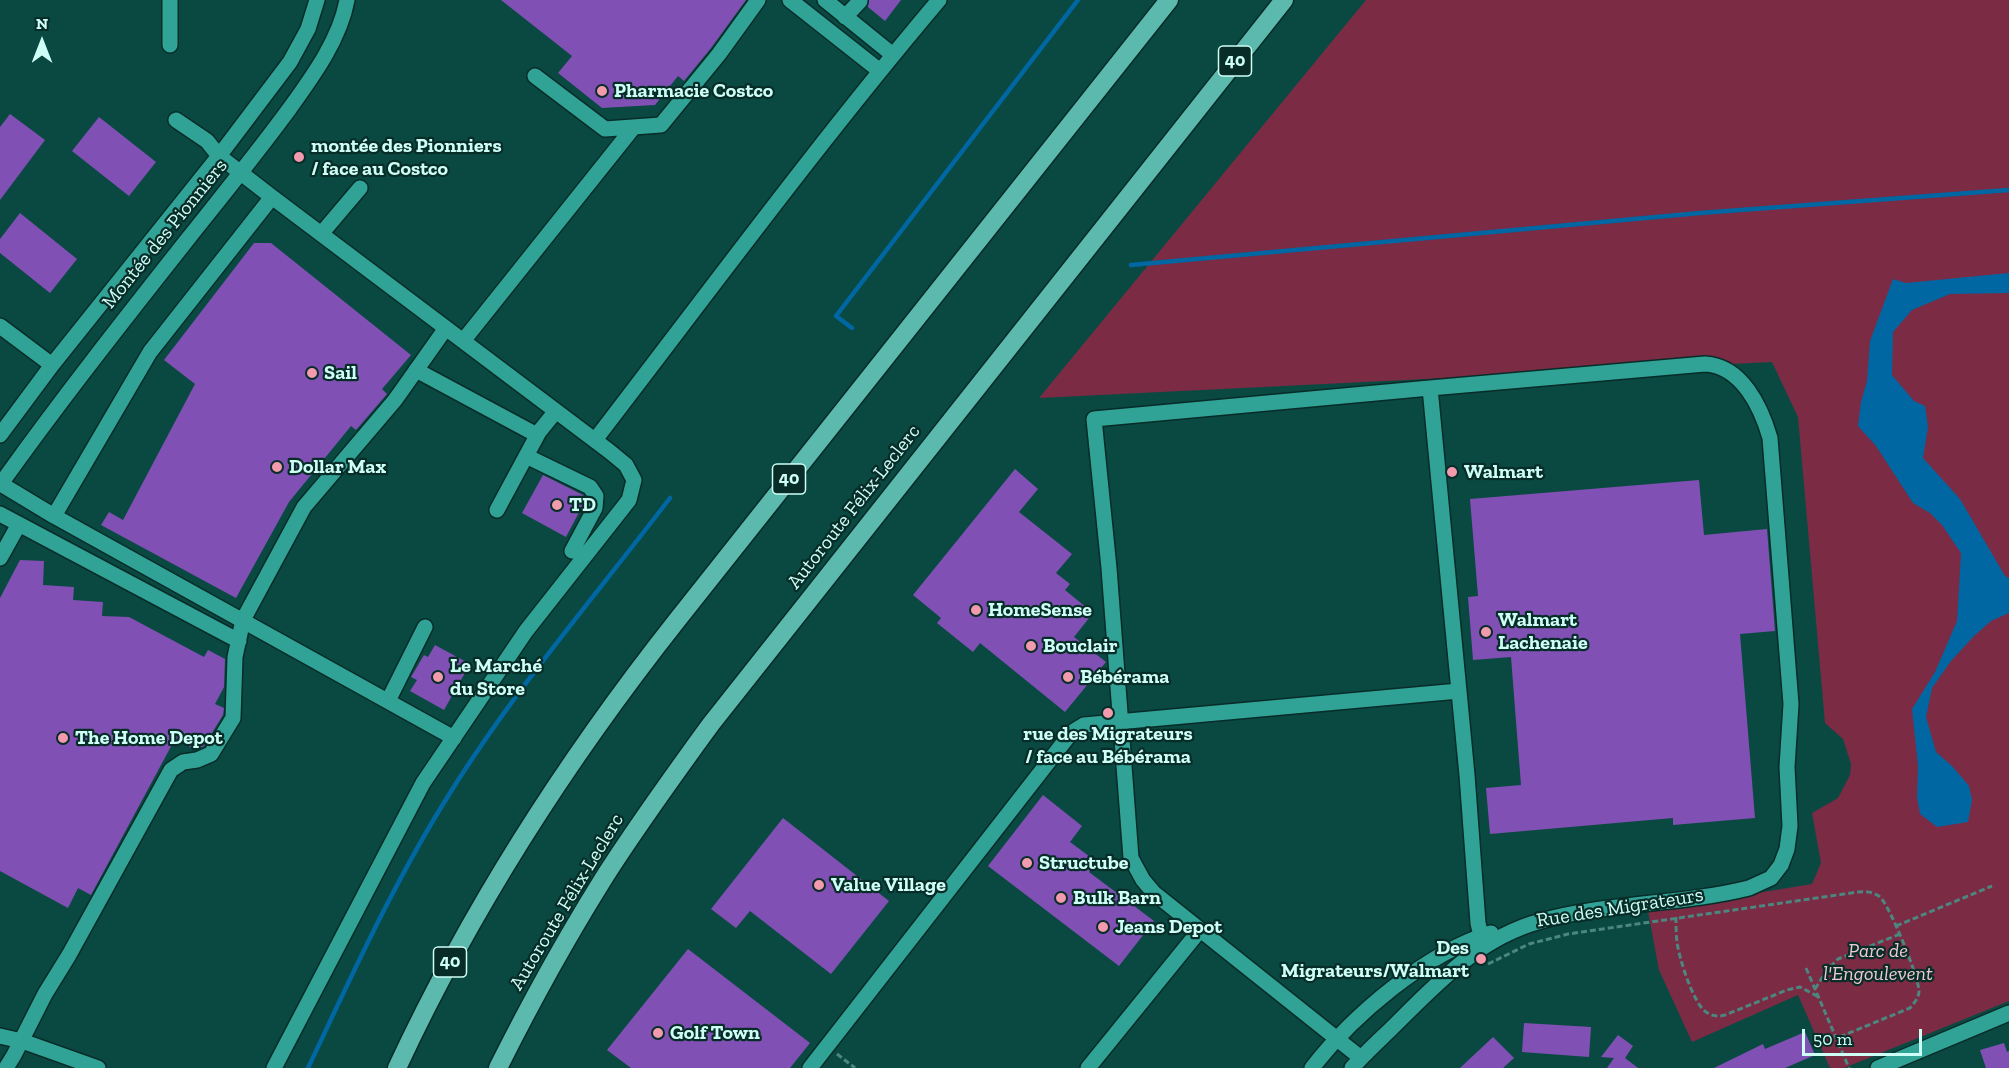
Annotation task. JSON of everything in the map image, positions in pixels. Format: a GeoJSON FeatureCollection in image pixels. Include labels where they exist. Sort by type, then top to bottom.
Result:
{"type":"FeatureCollection","features":[{"type":"Feature","properties":{"kind":"highway","name":"40"},"geometry":{"type":"LineString","coordinates":[[397,1068],[436,987],[486,897],[553,789],[601,720],[670,628],[1169,0]]}},
{"type":"Feature","properties":{"kind":"highway","name":"Autoroute Félix-Leclerc"},"geometry":{"type":"LineString","coordinates":[[498,1068],[528,1009],[586,907],[686,758],[748,675],[1284,0]]}},
{"type":"Feature","properties":{"kind":"street"},"geometry":{"type":"LineString","coordinates":[[170,0],[170,45]]}},
{"type":"Feature","properties":{"kind":"street","name":"Montée des Pionniers"},"geometry":{"type":"LineString","coordinates":[[0,435],[52,365],[219,156],[290,62],[308,29],[317,0]]}},
{"type":"Feature","properties":{"kind":"street","name":"Montée des Pionniers"},"geometry":{"type":"LineString","coordinates":[[1,484],[93,359],[241,173],[304,88],[334,36],[347,0]]}},
{"type":"Feature","properties":{"kind":"street"},"geometry":{"type":"LineString","coordinates":[[535,76],[605,129],[661,125],[719,54],[758,0]]}},
{"type":"Feature","properties":{"kind":"street"},"geometry":{"type":"LineString","coordinates":[[790,0],[880,71]]}},
{"type":"Feature","properties":{"kind":"street"},"geometry":{"type":"LineString","coordinates":[[825,0],[892,55]]}},
{"type":"Feature","properties":{"kind":"street"},"geometry":{"type":"LineString","coordinates":[[595,440],[892,55],[939,0]]}},
{"type":"Feature","properties":{"kind":"street"},"geometry":{"type":"LineString","coordinates":[[845,17],[860,1]]}},
{"type":"Feature","properties":{"kind":"street"},"geometry":{"type":"LineString","coordinates":[[176,120],[207,141],[219,156],[272,197],[595,440],[626,465],[634,480],[629,500],[526,631],[419,791],[274,1068]]}},
{"type":"Feature","properties":{"kind":"street"},"geometry":{"type":"LineString","coordinates":[[464,341],[633,128]]}},
{"type":"Feature","properties":{"kind":"street"},"geometry":{"type":"LineString","coordinates":[[321,234],[360,188]]}},
{"type":"Feature","properties":{"kind":"street"},"geometry":{"type":"LineString","coordinates":[[54,516],[150,352],[272,197]]}},
{"type":"Feature","properties":{"kind":"street"},"geometry":{"type":"LineString","coordinates":[[0,326],[52,365]]}},
{"type":"Feature","properties":{"kind":"street"},"geometry":{"type":"LineString","coordinates":[[6,1068],[171,770],[183,762],[197,760],[211,754],[233,718],[235,657],[243,620],[304,507],[394,400],[446,328]]}},
{"type":"Feature","properties":{"kind":"street","name":"Rue des Migrateurs"},"geometry":{"type":"LineString","coordinates":[[1121,721],[1108,555],[1094,419],[1705,364],[1725,368],[1740,381],[1754,399],[1764,418],[1770,438],[1791,704],[1787,767],[1790,826],[1784,859],[1776,872],[1763,882],[1742,890],[1584,912],[1529,924],[1483,941],[1453,948],[1412,973],[1382,998],[1338,1038],[1312,1068]]}},
{"type":"Feature","properties":{"kind":"street"},"geometry":{"type":"LineString","coordinates":[[416,370],[537,435]]}},
{"type":"Feature","properties":{"kind":"street"},"geometry":{"type":"LineString","coordinates":[[1430,387],[1478,923],[1483,941]]}},
{"type":"Feature","properties":{"kind":"street"},"geometry":{"type":"LineString","coordinates":[[497,510],[537,435],[556,411]]}},
{"type":"Feature","properties":{"kind":"street"},"geometry":{"type":"LineString","coordinates":[[526,456],[590,487],[596,495],[595,508],[572,551]]}},
{"type":"Feature","properties":{"kind":"street"},"geometry":{"type":"LineString","coordinates":[[1,484],[54,516],[454,738]]}},
{"type":"Feature","properties":{"kind":"street"},"geometry":{"type":"LineString","coordinates":[[0,514],[239,641]]}},
{"type":"Feature","properties":{"kind":"street"},"geometry":{"type":"LineString","coordinates":[[0,558],[19,524]]}},
{"type":"Feature","properties":{"kind":"street"},"geometry":{"type":"LineString","coordinates":[[388,700],[425,627]]}},
{"type":"Feature","properties":{"kind":"street"},"geometry":{"type":"LineString","coordinates":[[810,1068],[1071,733],[1084,725],[1459,691]]}},
{"type":"Feature","properties":{"kind":"street"},"geometry":{"type":"LineString","coordinates":[[1121,721],[1131,858],[1143,880],[1200,930],[1338,1038],[1356,1063]]}},
{"type":"Feature","properties":{"kind":"street"},"geometry":{"type":"LineString","coordinates":[[1088,1068],[1200,930]]}},
{"type":"Feature","properties":{"kind":"street","name":"Rue des Migrateurs"},"geometry":{"type":"LineString","coordinates":[[1356,1063],[1483,941]]}},
{"type":"Feature","properties":{"kind":"street"},"geometry":{"type":"LineString","coordinates":[[1878,1068],[2009,1013]]}},
{"type":"Feature","properties":{"kind":"street"},"geometry":{"type":"LineString","coordinates":[[0,1029],[22,1041]]}},
{"type":"Feature","properties":{"kind":"street"},"geometry":{"type":"LineString","coordinates":[[0,1036],[22,1041],[98,1068]]}},
{"type":"Feature","properties":{"kind":"path"},"geometry":{"type":"LineString","coordinates":[[1896,926],[1992,886]]}},
{"type":"Feature","properties":{"kind":"path","name":"Rue des Migrateurs"},"geometry":{"type":"LineString","coordinates":[[1485,966],[1518,949],[1553,937],[1864,891],[1880,897],[1896,926],[1919,991],[1917,1000],[1910,1008],[1837,1038]]}},
{"type":"Feature","properties":{"kind":"path"},"geometry":{"type":"LineString","coordinates":[[1673,900],[1677,942],[1685,974],[1700,1005],[1707,1012],[1717,1017],[1725,1015],[1800,987],[1819,997]]}},
{"type":"Feature","properties":{"kind":"path"},"geometry":{"type":"LineString","coordinates":[[1815,989],[1827,970],[1838,959],[1900,934]]}},
{"type":"Feature","properties":{"kind":"path"},"geometry":{"type":"LineString","coordinates":[[1806,968],[1850,1068]]}},
{"type":"Feature","properties":{"kind":"path"},"geometry":{"type":"LineString","coordinates":[[836,1053],[855,1068]]}},
{"type":"Feature","properties":{"kind":"green space","name":"Parc de l'Engoulevent"},"geometry":{"type":"Polygon","coordinates":[[[1366,0],[2009,0],[2009,1001],[1844,1068],[1830,1068],[1798,995],[1692,1042],[1659,970],[1648,911],[1812,884],[1821,863],[1812,813],[1838,798],[1850,775],[1851,764],[1843,739],[1825,723],[1798,417],[1772,362],[1039,398],[1366,0]]]}},
{"type":"Feature","properties":{"kind":"water"},"geometry":{"type":"Polygon","coordinates":[[[2009,273],[2009,293],[1950,294],[1912,310],[1893,332],[1892,375],[1914,401],[1925,406],[1928,427],[1923,458],[1960,499],[2005,576],[2009,578],[2009,613],[1991,621],[1974,636],[1951,661],[1932,688],[1926,717],[1936,752],[1969,786],[1972,800],[1968,822],[1937,827],[1920,814],[1912,709],[1935,672],[1957,621],[1961,553],[1942,525],[1930,513],[1913,503],[1876,446],[1858,426],[1861,402],[1867,381],[1870,341],[1893,279],[1906,283],[2009,273]]]}},
{"type":"Feature","properties":{"kind":"building"},"geometry":{"type":"Polygon","coordinates":[[[501,0],[746,0],[684,81],[678,76],[655,105],[602,108],[558,73],[572,56],[501,0]]]}},
{"type":"Feature","properties":{"kind":"building"},"geometry":{"type":"Polygon","coordinates":[[[869,0],[901,0],[885,21],[868,7],[869,0]]]}},
{"type":"Feature","properties":{"kind":"building"},"geometry":{"type":"Polygon","coordinates":[[[10,114],[45,140],[0,200],[0,127],[10,114]]]}},
{"type":"Feature","properties":{"kind":"building"},"geometry":{"type":"Polygon","coordinates":[[[99,117],[156,162],[129,196],[72,151],[99,117]]]}},
{"type":"Feature","properties":{"kind":"building"},"geometry":{"type":"Polygon","coordinates":[[[20,213],[77,259],[50,293],[0,253],[0,239],[20,213]]]}},
{"type":"Feature","properties":{"kind":"building"},"geometry":{"type":"Polygon","coordinates":[[[254,243],[271,243],[411,355],[382,389],[387,394],[356,430],[351,426],[289,502],[236,598],[101,525],[109,512],[123,520],[195,384],[164,360],[254,243]]]}},
{"type":"Feature","properties":{"kind":"building"},"geometry":{"type":"Polygon","coordinates":[[[1015,469],[1038,489],[1019,512],[1072,554],[1056,573],[1070,584],[1065,590],[1093,613],[1074,637],[1106,662],[1065,712],[980,643],[973,652],[937,623],[941,618],[913,595],[1015,469]]]}},
{"type":"Feature","properties":{"kind":"building"},"geometry":{"type":"Polygon","coordinates":[[[543,475],[583,495],[586,499],[566,537],[522,513],[543,475]]]}},
{"type":"Feature","properties":{"kind":"building"},"geometry":{"type":"Polygon","coordinates":[[[1699,480],[1704,535],[1767,529],[1775,631],[1740,634],[1755,818],[1673,825],[1673,818],[1490,834],[1486,788],[1521,785],[1511,657],[1473,660],[1468,597],[1478,596],[1470,499],[1699,480]]]}},
{"type":"Feature","properties":{"kind":"building"},"geometry":{"type":"Polygon","coordinates":[[[20,560],[44,561],[43,585],[74,587],[73,600],[103,602],[102,616],[129,617],[204,657],[208,650],[225,659],[224,687],[215,704],[224,708],[223,715],[204,746],[196,750],[175,739],[91,895],[78,888],[68,908],[0,871],[0,598],[20,560]]]}},
{"type":"Feature","properties":{"kind":"building"},"geometry":{"type":"Polygon","coordinates":[[[435,645],[470,664],[444,710],[410,691],[417,680],[411,677],[424,655],[428,657],[435,645]]]}},
{"type":"Feature","properties":{"kind":"building"},"geometry":{"type":"Polygon","coordinates":[[[1043,795],[1082,826],[1070,842],[1097,862],[1089,872],[1154,921],[1119,966],[988,866],[1043,795]]]}},
{"type":"Feature","properties":{"kind":"building"},"geometry":{"type":"Polygon","coordinates":[[[783,818],[889,901],[831,974],[750,911],[736,928],[711,909],[783,818]]]}},
{"type":"Feature","properties":{"kind":"building"},"geometry":{"type":"Polygon","coordinates":[[[688,949],[810,1043],[790,1068],[631,1068],[607,1050],[688,949]]]}},
{"type":"Feature","properties":{"kind":"building"},"geometry":{"type":"Polygon","coordinates":[[[1524,1023],[1591,1027],[1589,1057],[1522,1052],[1524,1023]]]}},
{"type":"Feature","properties":{"kind":"building"},"geometry":{"type":"Polygon","coordinates":[[[1805,1032],[1815,1055],[1785,1068],[1714,1068],[1763,1044],[1765,1049],[1805,1032]]]}},
{"type":"Feature","properties":{"kind":"building"},"geometry":{"type":"Polygon","coordinates":[[[1618,1035],[1633,1046],[1625,1058],[1638,1068],[1607,1068],[1614,1058],[1601,1057],[1618,1035]]]}},
{"type":"Feature","properties":{"kind":"building"},"geometry":{"type":"Polygon","coordinates":[[[1493,1037],[1514,1058],[1503,1068],[1460,1068],[1493,1037]]]}},
{"type":"Feature","properties":{"kind":"building"},"geometry":{"type":"Polygon","coordinates":[[[2004,1043],[2007,1052],[2009,1051],[2009,1068],[1986,1068],[1980,1050],[2004,1043]]]}},
{"type":"Feature","properties":{"kind":"waterway"},"geometry":{"type":"LineString","coordinates":[[852,328],[836,316],[1078,0]]}},
{"type":"Feature","properties":{"kind":"waterway"},"geometry":{"type":"LineString","coordinates":[[1131,265],[1700,213],[2009,190]]}},
{"type":"Feature","properties":{"kind":"waterway"},"geometry":{"type":"LineString","coordinates":[[308,1068],[393,894],[450,793],[501,717],[670,498]]}},
{"type":"Feature","properties":{"kind":"place","name":"Pharmacie Costco"},"geometry":{"type":"Point","coordinates":[602,91]}},
{"type":"Feature","properties":{"kind":"place","name":"montée des Pionniers / face au Costco"},"geometry":{"type":"Point","coordinates":[299,157]}},
{"type":"Feature","properties":{"kind":"place","name":"Sail"},"geometry":{"type":"Point","coordinates":[312,373]}},
{"type":"Feature","properties":{"kind":"place","name":"Dollar Max"},"geometry":{"type":"Point","coordinates":[277,467]}},
{"type":"Feature","properties":{"kind":"place","name":"Walmart"},"geometry":{"type":"Point","coordinates":[1452,472]}},
{"type":"Feature","properties":{"kind":"place","name":"TD"},"geometry":{"type":"Point","coordinates":[557,505]}},
{"type":"Feature","properties":{"kind":"place","name":"HomeSense"},"geometry":{"type":"Point","coordinates":[976,610]}},
{"type":"Feature","properties":{"kind":"place","name":"Walmart Lachenaie"},"geometry":{"type":"Point","coordinates":[1486,632]}},
{"type":"Feature","properties":{"kind":"place","name":"Bouclair"},"geometry":{"type":"Point","coordinates":[1031,646]}},
{"type":"Feature","properties":{"kind":"place","name":"Le Marché du Store"},"geometry":{"type":"Point","coordinates":[438,677]}},
{"type":"Feature","properties":{"kind":"place","name":"Bébérama"},"geometry":{"type":"Point","coordinates":[1068,677]}},
{"type":"Feature","properties":{"kind":"place","name":"rue des Migrateurs / face au Bébérama"},"geometry":{"type":"Point","coordinates":[1108,713]}},
{"type":"Feature","properties":{"kind":"place","name":"The Home Depot"},"geometry":{"type":"Point","coordinates":[63,738]}},
{"type":"Feature","properties":{"kind":"place","name":"Structube"},"geometry":{"type":"Point","coordinates":[1027,863]}},
{"type":"Feature","properties":{"kind":"place","name":"Value Village"},"geometry":{"type":"Point","coordinates":[819,885]}},
{"type":"Feature","properties":{"kind":"place","name":"Bulk Barn"},"geometry":{"type":"Point","coordinates":[1061,898]}},
{"type":"Feature","properties":{"kind":"place","name":"Jeans Depot"},"geometry":{"type":"Point","coordinates":[1103,927]}},
{"type":"Feature","properties":{"kind":"place","name":"Des Migrateurs/Walmart"},"geometry":{"type":"Point","coordinates":[1481,959]}},
{"type":"Feature","properties":{"kind":"place","name":"Golf Town"},"geometry":{"type":"Point","coordinates":[658,1033]}}]}
